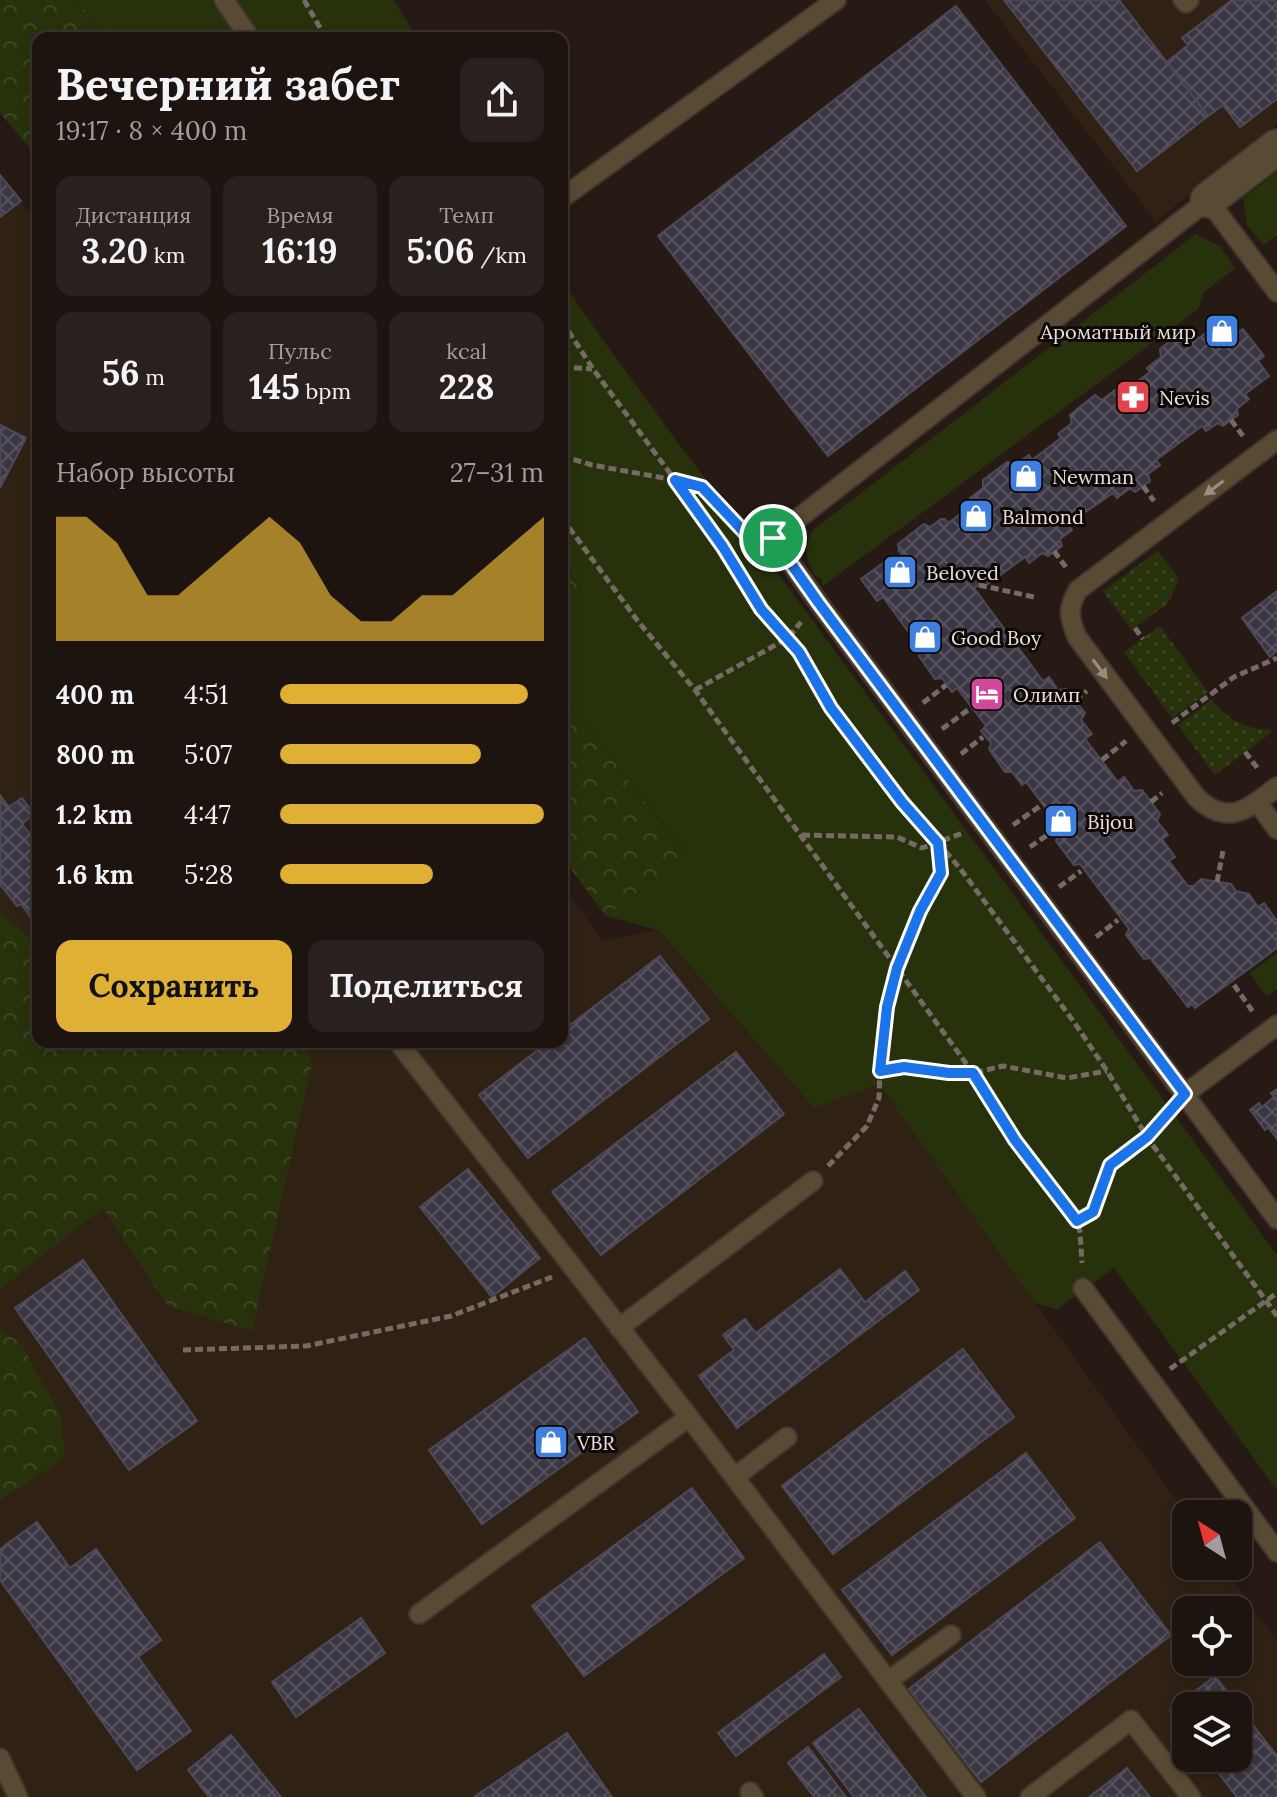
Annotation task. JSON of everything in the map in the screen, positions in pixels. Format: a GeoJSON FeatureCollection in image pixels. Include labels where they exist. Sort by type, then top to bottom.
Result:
{"type":"FeatureCollection","features":[{"type":"Feature","properties":{"kind":"street"},"geometry":{"type":"LineString","coordinates":[[1208,200],[1277,147]]}},
{"type":"Feature","properties":{"kind":"lane"},"geometry":{"type":"LineString","coordinates":[[224,0],[246,32]]}},
{"type":"Feature","properties":{"kind":"lane"},"geometry":{"type":"LineString","coordinates":[[568,194],[836,0]]}},
{"type":"Feature","properties":{"kind":"lane"},"geometry":{"type":"LineString","coordinates":[[1183,0],[1186,3],[1189,0]]}},
{"type":"Feature","properties":{"kind":"lane"},"geometry":{"type":"LineString","coordinates":[[1277,292],[1208,200],[773,538],[1277,1219]]}},
{"type":"Feature","properties":{"kind":"lane"},"geometry":{"type":"LineString","coordinates":[[1277,441],[1078,590],[1070,603],[1070,620],[1077,637],[1197,798],[1208,808],[1223,814],[1240,812],[1277,787]]}},
{"type":"Feature","properties":{"kind":"lane"},"geometry":{"type":"LineString","coordinates":[[1257,802],[1277,829]]}},
{"type":"Feature","properties":{"kind":"lane"},"geometry":{"type":"LineString","coordinates":[[1185,1094],[1277,1025]]}},
{"type":"Feature","properties":{"kind":"lane"},"geometry":{"type":"LineString","coordinates":[[403,1048],[735,1477],[976,1797]]}},
{"type":"Feature","properties":{"kind":"lane"},"geometry":{"type":"LineString","coordinates":[[619,1328],[813,1181]]}},
{"type":"Feature","properties":{"kind":"lane"},"geometry":{"type":"LineString","coordinates":[[1083,1288],[1277,1552]]}},
{"type":"Feature","properties":{"kind":"lane"},"geometry":{"type":"LineString","coordinates":[[419,1614],[689,1417]]}},
{"type":"Feature","properties":{"kind":"lane"},"geometry":{"type":"LineString","coordinates":[[735,1477],[787,1437]]}},
{"type":"Feature","properties":{"kind":"lane"},"geometry":{"type":"LineString","coordinates":[[888,1681],[951,1635]]}},
{"type":"Feature","properties":{"kind":"lane"},"geometry":{"type":"LineString","coordinates":[[1030,1797],[1131,1720],[1191,1797]]}},
{"type":"Feature","properties":{"kind":"lane"},"geometry":{"type":"LineString","coordinates":[[0,1758],[18,1797]]}},
{"type":"Feature","properties":{"kind":"path"},"geometry":{"type":"LineString","coordinates":[[304,0],[323,32]]}},
{"type":"Feature","properties":{"kind":"path"},"geometry":{"type":"LineString","coordinates":[[568,330],[723,547],[761,609],[799,652],[831,708],[902,802],[959,867],[1074,1022],[1147,1137],[1277,1316]]}},
{"type":"Feature","properties":{"kind":"path"},"geometry":{"type":"LineString","coordinates":[[568,367],[593,369]]}},
{"type":"Feature","properties":{"kind":"path"},"geometry":{"type":"LineString","coordinates":[[1231,420],[1246,440]]}},
{"type":"Feature","properties":{"kind":"path"},"geometry":{"type":"LineString","coordinates":[[568,458],[702,487],[747,535],[773,538]]}},
{"type":"Feature","properties":{"kind":"path"},"geometry":{"type":"LineString","coordinates":[[1143,486],[1158,506]]}},
{"type":"Feature","properties":{"kind":"path"},"geometry":{"type":"LineString","coordinates":[[568,526],[637,620],[695,690],[973,1073],[1015,1140],[1077,1221],[1083,1288]]}},
{"type":"Feature","properties":{"kind":"path"},"geometry":{"type":"LineString","coordinates":[[1054,551],[1069,571]]}},
{"type":"Feature","properties":{"kind":"path"},"geometry":{"type":"LineString","coordinates":[[979,585],[1034,597]]}},
{"type":"Feature","properties":{"kind":"path"},"geometry":{"type":"LineString","coordinates":[[695,690],[788,638],[818,602]]}},
{"type":"Feature","properties":{"kind":"path"},"geometry":{"type":"LineString","coordinates":[[1135,628],[1143,639]]}},
{"type":"Feature","properties":{"kind":"path"},"geometry":{"type":"LineString","coordinates":[[1152,738],[1234,677],[1277,658]]}},
{"type":"Feature","properties":{"kind":"path"},"geometry":{"type":"LineString","coordinates":[[922,703],[946,685]]}},
{"type":"Feature","properties":{"kind":"path"},"geometry":{"type":"LineString","coordinates":[[1075,700],[1090,689]]}},
{"type":"Feature","properties":{"kind":"path"},"geometry":{"type":"LineString","coordinates":[[942,729],[968,710]]}},
{"type":"Feature","properties":{"kind":"path"},"geometry":{"type":"LineString","coordinates":[[960,755],[983,737]]}},
{"type":"Feature","properties":{"kind":"path"},"geometry":{"type":"LineString","coordinates":[[1102,760],[1128,740]]}},
{"type":"Feature","properties":{"kind":"path"},"geometry":{"type":"LineString","coordinates":[[1151,802],[1166,790]]}},
{"type":"Feature","properties":{"kind":"path"},"geometry":{"type":"LineString","coordinates":[[1013,826],[1043,804]]}},
{"type":"Feature","properties":{"kind":"path"},"geometry":{"type":"LineString","coordinates":[[801,835],[897,837],[922,848],[984,825]]}},
{"type":"Feature","properties":{"kind":"path"},"geometry":{"type":"LineString","coordinates":[[1029,848],[1053,831]]}},
{"type":"Feature","properties":{"kind":"path"},"geometry":{"type":"LineString","coordinates":[[813,1181],[867,1126],[879,1098],[887,1007],[897,968],[920,911],[941,873],[938,843]]}},
{"type":"Feature","properties":{"kind":"path"},"geometry":{"type":"LineString","coordinates":[[1217,882],[1223,851]]}},
{"type":"Feature","properties":{"kind":"path"},"geometry":{"type":"LineString","coordinates":[[1059,887],[1081,871]]}},
{"type":"Feature","properties":{"kind":"path"},"geometry":{"type":"LineString","coordinates":[[1095,937],[1118,920]]}},
{"type":"Feature","properties":{"kind":"path"},"geometry":{"type":"LineString","coordinates":[[1234,985],[1254,1013]]}},
{"type":"Feature","properties":{"kind":"path"},"geometry":{"type":"LineString","coordinates":[[880,1071],[904,1067],[973,1073],[1003,1066],[1067,1078],[1107,1071]]}},
{"type":"Feature","properties":{"kind":"path"},"geometry":{"type":"LineString","coordinates":[[1077,1221],[1093,1212],[1110,1165],[1147,1137],[1185,1094]]}},
{"type":"Feature","properties":{"kind":"path"},"geometry":{"type":"LineString","coordinates":[[183,1350],[306,1346],[451,1316],[572,1268]]}},
{"type":"Feature","properties":{"kind":"path"},"geometry":{"type":"LineString","coordinates":[[1152,1382],[1277,1293]]}},
{"type":"Feature","properties":{"kind":"shaded area"},"geometry":{"type":"Polygon","coordinates":[[[985,0],[1277,0],[1277,124],[1156,221],[985,0]]]}},
{"type":"Feature","properties":{"kind":"shaded area"},"geometry":{"type":"Polygon","coordinates":[[[0,175],[32,215],[32,1048],[568,1048],[568,893],[603,941],[657,930],[814,1108],[879,1084],[1176,1500],[1172,1500],[1172,1580],[1233,1580],[1244,1596],[1172,1596],[1172,1676],[1252,1676],[1252,1607],[1277,1642],[1277,1797],[0,1797],[0,175]]]}},
{"type":"Feature","properties":{"kind":"green space"},"geometry":{"type":"Polygon","coordinates":[[[0,0],[75,0],[107,32],[32,32],[32,151],[0,113],[0,0]]]}},
{"type":"Feature","properties":{"kind":"green space"},"geometry":{"type":"Polygon","coordinates":[[[75,0],[394,0],[413,32],[107,32],[75,0]]]}},
{"type":"Feature","properties":{"kind":"green space"},"geometry":{"type":"Polygon","coordinates":[[[1277,172],[1277,235],[1263,245],[1247,225],[1243,198],[1277,172]]]}},
{"type":"Feature","properties":{"kind":"green space"},"geometry":{"type":"Polygon","coordinates":[[[1196,234],[1221,247],[1235,268],[1204,292],[1198,309],[823,586],[807,556],[812,531],[1196,234]]]}},
{"type":"Feature","properties":{"kind":"green space"},"geometry":{"type":"Polygon","coordinates":[[[568,289],[678,443],[786,584],[1277,1255],[1277,1490],[1114,1268],[1057,1309],[1035,1303],[879,1084],[814,1108],[658,930],[606,916],[686,854],[568,702],[568,607],[581,593],[568,568],[568,289]]]}},
{"type":"Feature","properties":{"kind":"green space"},"geometry":{"type":"Polygon","coordinates":[[[1158,551],[1179,579],[1168,603],[1132,630],[1103,591],[1158,551]]]}},
{"type":"Feature","properties":{"kind":"green space"},"geometry":{"type":"Polygon","coordinates":[[[568,568],[581,594],[568,608],[568,568]]]}},
{"type":"Feature","properties":{"kind":"green space"},"geometry":{"type":"Polygon","coordinates":[[[1160,626],[1208,692],[1172,718],[1124,652],[1160,626]]]}},
{"type":"Feature","properties":{"kind":"green space"},"geometry":{"type":"Polygon","coordinates":[[[1211,700],[1237,722],[1272,732],[1215,775],[1178,725],[1211,700]]]}},
{"type":"Feature","properties":{"kind":"green space"},"geometry":{"type":"Polygon","coordinates":[[[568,702],[686,855],[606,916],[568,865],[568,702]]]}},
{"type":"Feature","properties":{"kind":"green space"},"geometry":{"type":"Polygon","coordinates":[[[0,912],[32,941],[32,1048],[307,1048],[312,1064],[252,1331],[168,1306],[103,1208],[0,1289],[0,912]]]}},
{"type":"Feature","properties":{"kind":"green space"},"geometry":{"type":"Polygon","coordinates":[[[1277,953],[1277,989],[1267,997],[1250,973],[1277,953]]]}},
{"type":"Feature","properties":{"kind":"green space"},"geometry":{"type":"Polygon","coordinates":[[[0,1328],[21,1344],[61,1416],[65,1458],[0,1500],[0,1328]]]}},
{"type":"Feature","properties":{"kind":"building"},"geometry":{"type":"Polygon","coordinates":[[[1004,0],[1119,0],[1208,116],[1137,171],[1004,0]]]}},
{"type":"Feature","properties":{"kind":"building"},"geometry":{"type":"Polygon","coordinates":[[[1232,0],[1274,0],[1277,4],[1277,99],[1240,127],[1223,105],[1208,116],[1167,62],[1188,45],[1182,38],[1232,0]]]}},
{"type":"Feature","properties":{"kind":"building"},"geometry":{"type":"Polygon","coordinates":[[[956,6],[1126,226],[828,456],[658,236],[956,6]]]}},
{"type":"Feature","properties":{"kind":"building"},"geometry":{"type":"Polygon","coordinates":[[[0,175],[21,201],[0,217],[0,175]]]}},
{"type":"Feature","properties":{"kind":"building"},"geometry":{"type":"Polygon","coordinates":[[[1227,317],[1238,332],[1243,329],[1264,356],[1258,361],[1269,376],[1245,394],[1249,399],[1237,409],[1238,415],[1223,426],[1218,423],[1206,431],[1202,426],[1156,460],[1160,465],[1148,474],[1150,481],[1135,492],[1130,488],[1117,498],[1113,493],[1068,524],[1072,530],[1060,539],[1062,546],[1048,556],[1042,553],[1029,563],[1025,557],[988,584],[985,580],[974,588],[1043,681],[1049,677],[1058,690],[1066,689],[1085,713],[1081,720],[1092,734],[1085,739],[1118,782],[1124,777],[1134,791],[1142,790],[1160,814],[1157,821],[1168,835],[1162,839],[1175,857],[1169,861],[1188,886],[1194,886],[1201,879],[1231,884],[1236,891],[1249,894],[1258,907],[1264,903],[1277,921],[1277,948],[1195,1008],[1192,1004],[1188,1007],[1150,958],[1144,959],[1126,935],[1129,929],[1080,864],[1074,865],[1056,841],[1058,834],[1050,822],[1054,819],[1026,782],[1022,785],[1012,772],[1005,772],[989,749],[991,743],[981,731],[986,726],[957,688],[952,692],[942,678],[935,679],[919,656],[921,649],[883,597],[877,601],[861,579],[883,563],[887,568],[903,556],[898,544],[924,524],[930,527],[941,519],[948,523],[974,504],[970,498],[983,488],[983,480],[1007,462],[1016,464],[1029,455],[1032,460],[1061,438],[1058,434],[1072,423],[1070,415],[1095,395],[1102,400],[1115,390],[1122,393],[1150,372],[1147,368],[1161,357],[1160,349],[1185,330],[1199,338],[1227,317]]]}},
{"type":"Feature","properties":{"kind":"building"},"geometry":{"type":"Polygon","coordinates":[[[0,425],[26,438],[0,488],[0,425]]]}},
{"type":"Feature","properties":{"kind":"building"},"geometry":{"type":"Polygon","coordinates":[[[1277,591],[1277,651],[1270,657],[1242,618],[1277,591]]]}},
{"type":"Feature","properties":{"kind":"building"},"geometry":{"type":"Polygon","coordinates":[[[0,795],[9,807],[22,798],[32,811],[32,816],[22,824],[32,836],[32,919],[21,904],[17,906],[0,884],[0,795]]]}},
{"type":"Feature","properties":{"kind":"building"},"geometry":{"type":"Polygon","coordinates":[[[660,956],[709,1019],[528,1158],[479,1095],[540,1048],[568,1048],[568,1026],[660,956]]]}},
{"type":"Feature","properties":{"kind":"building"},"geometry":{"type":"Polygon","coordinates":[[[736,1052],[784,1114],[601,1255],[552,1192],[736,1052]]]}},
{"type":"Feature","properties":{"kind":"building"},"geometry":{"type":"Polygon","coordinates":[[[1277,1089],[1277,1139],[1268,1127],[1265,1130],[1250,1110],[1259,1103],[1262,1107],[1274,1097],[1271,1093],[1277,1089]]]}},
{"type":"Feature","properties":{"kind":"building"},"geometry":{"type":"Polygon","coordinates":[[[468,1169],[540,1258],[492,1297],[420,1207],[468,1169]]]}},
{"type":"Feature","properties":{"kind":"building"},"geometry":{"type":"Polygon","coordinates":[[[83,1260],[197,1421],[129,1470],[15,1308],[83,1260]]]}},
{"type":"Feature","properties":{"kind":"building"},"geometry":{"type":"Polygon","coordinates":[[[840,1269],[865,1302],[905,1271],[919,1290],[737,1428],[699,1376],[734,1350],[723,1335],[745,1319],[756,1333],[840,1269]]]}},
{"type":"Feature","properties":{"kind":"building"},"geometry":{"type":"Polygon","coordinates":[[[585,1338],[638,1412],[482,1524],[429,1450],[585,1338]]]}},
{"type":"Feature","properties":{"kind":"building"},"geometry":{"type":"Polygon","coordinates":[[[963,1349],[1014,1417],[833,1554],[782,1486],[963,1349]]]}},
{"type":"Feature","properties":{"kind":"building"},"geometry":{"type":"Polygon","coordinates":[[[1026,1453],[1075,1518],[892,1655],[842,1590],[1026,1453]]]}},
{"type":"Feature","properties":{"kind":"building"},"geometry":{"type":"Polygon","coordinates":[[[692,1488],[744,1558],[584,1676],[532,1606],[692,1488]]]}},
{"type":"Feature","properties":{"kind":"building"},"geometry":{"type":"Polygon","coordinates":[[[37,1522],[70,1568],[96,1549],[161,1640],[138,1657],[191,1731],[137,1770],[0,1580],[0,1549],[37,1522]]]}},
{"type":"Feature","properties":{"kind":"building"},"geometry":{"type":"Polygon","coordinates":[[[1100,1542],[1171,1635],[981,1782],[909,1689],[1100,1542]]]}},
{"type":"Feature","properties":{"kind":"building"},"geometry":{"type":"Polygon","coordinates":[[[361,1618],[385,1653],[296,1717],[272,1682],[361,1618]]]}},
{"type":"Feature","properties":{"kind":"building"},"geometry":{"type":"Polygon","coordinates":[[[824,1654],[841,1677],[736,1756],[718,1733],[824,1654]]]}},
{"type":"Feature","properties":{"kind":"building"},"geometry":{"type":"Polygon","coordinates":[[[1215,1676],[1227,1692],[1194,1692],[1215,1676]]]}},
{"type":"Feature","properties":{"kind":"building"},"geometry":{"type":"Polygon","coordinates":[[[859,1709],[926,1797],[854,1797],[813,1743],[859,1709]]]}},
{"type":"Feature","properties":{"kind":"building"},"geometry":{"type":"Polygon","coordinates":[[[1252,1724],[1277,1756],[1277,1797],[1237,1797],[1218,1772],[1252,1772],[1252,1724]]]}},
{"type":"Feature","properties":{"kind":"building"},"geometry":{"type":"Polygon","coordinates":[[[567,1733],[612,1797],[474,1797],[567,1733]]]}},
{"type":"Feature","properties":{"kind":"building"},"geometry":{"type":"Polygon","coordinates":[[[231,1735],[281,1797],[209,1797],[188,1770],[231,1735]]]}},
{"type":"Feature","properties":{"kind":"building"},"geometry":{"type":"Polygon","coordinates":[[[808,1747],[846,1797],[814,1797],[788,1763],[808,1747]]]}},
{"type":"Feature","properties":{"kind":"building"},"geometry":{"type":"Polygon","coordinates":[[[1127,1768],[1150,1797],[1089,1797],[1127,1768]]]}},
{"type":"Feature","properties":{"kind":"place","name":"Ароматный мир"},"geometry":{"type":"Point","coordinates":[1222,331]}},
{"type":"Feature","properties":{"kind":"place","name":"Nevis"},"geometry":{"type":"Point","coordinates":[1133,397]}},
{"type":"Feature","properties":{"kind":"place","name":"Newman"},"geometry":{"type":"Point","coordinates":[1026,476]}},
{"type":"Feature","properties":{"kind":"place","name":"Balmond"},"geometry":{"type":"Point","coordinates":[976,516]}},
{"type":"Feature","properties":{"kind":"place","name":"Beloved"},"geometry":{"type":"Point","coordinates":[900,572]}},
{"type":"Feature","properties":{"kind":"place","name":"Good Boy"},"geometry":{"type":"Point","coordinates":[925,637]}},
{"type":"Feature","properties":{"kind":"place","name":"Олимп"},"geometry":{"type":"Point","coordinates":[987,694]}},
{"type":"Feature","properties":{"kind":"place","name":"Bijou"},"geometry":{"type":"Point","coordinates":[1061,821]}},
{"type":"Feature","properties":{"kind":"place","name":"VBR"},"geometry":{"type":"Point","coordinates":[551,1442]}},
{"type":"Feature","properties":{"kind":"route"},"geometry":{"type":"LineString","coordinates":[[675,480],[702,487],[747,535],[773,538],[1185,1094],[1147,1137],[1110,1165],[1093,1212],[1077,1221],[1015,1140],[973,1073],[904,1067],[880,1071],[887,1007],[897,968],[920,911],[941,873],[938,843],[902,802],[831,708],[799,652],[761,609],[723,547],[675,480]]}}]}
